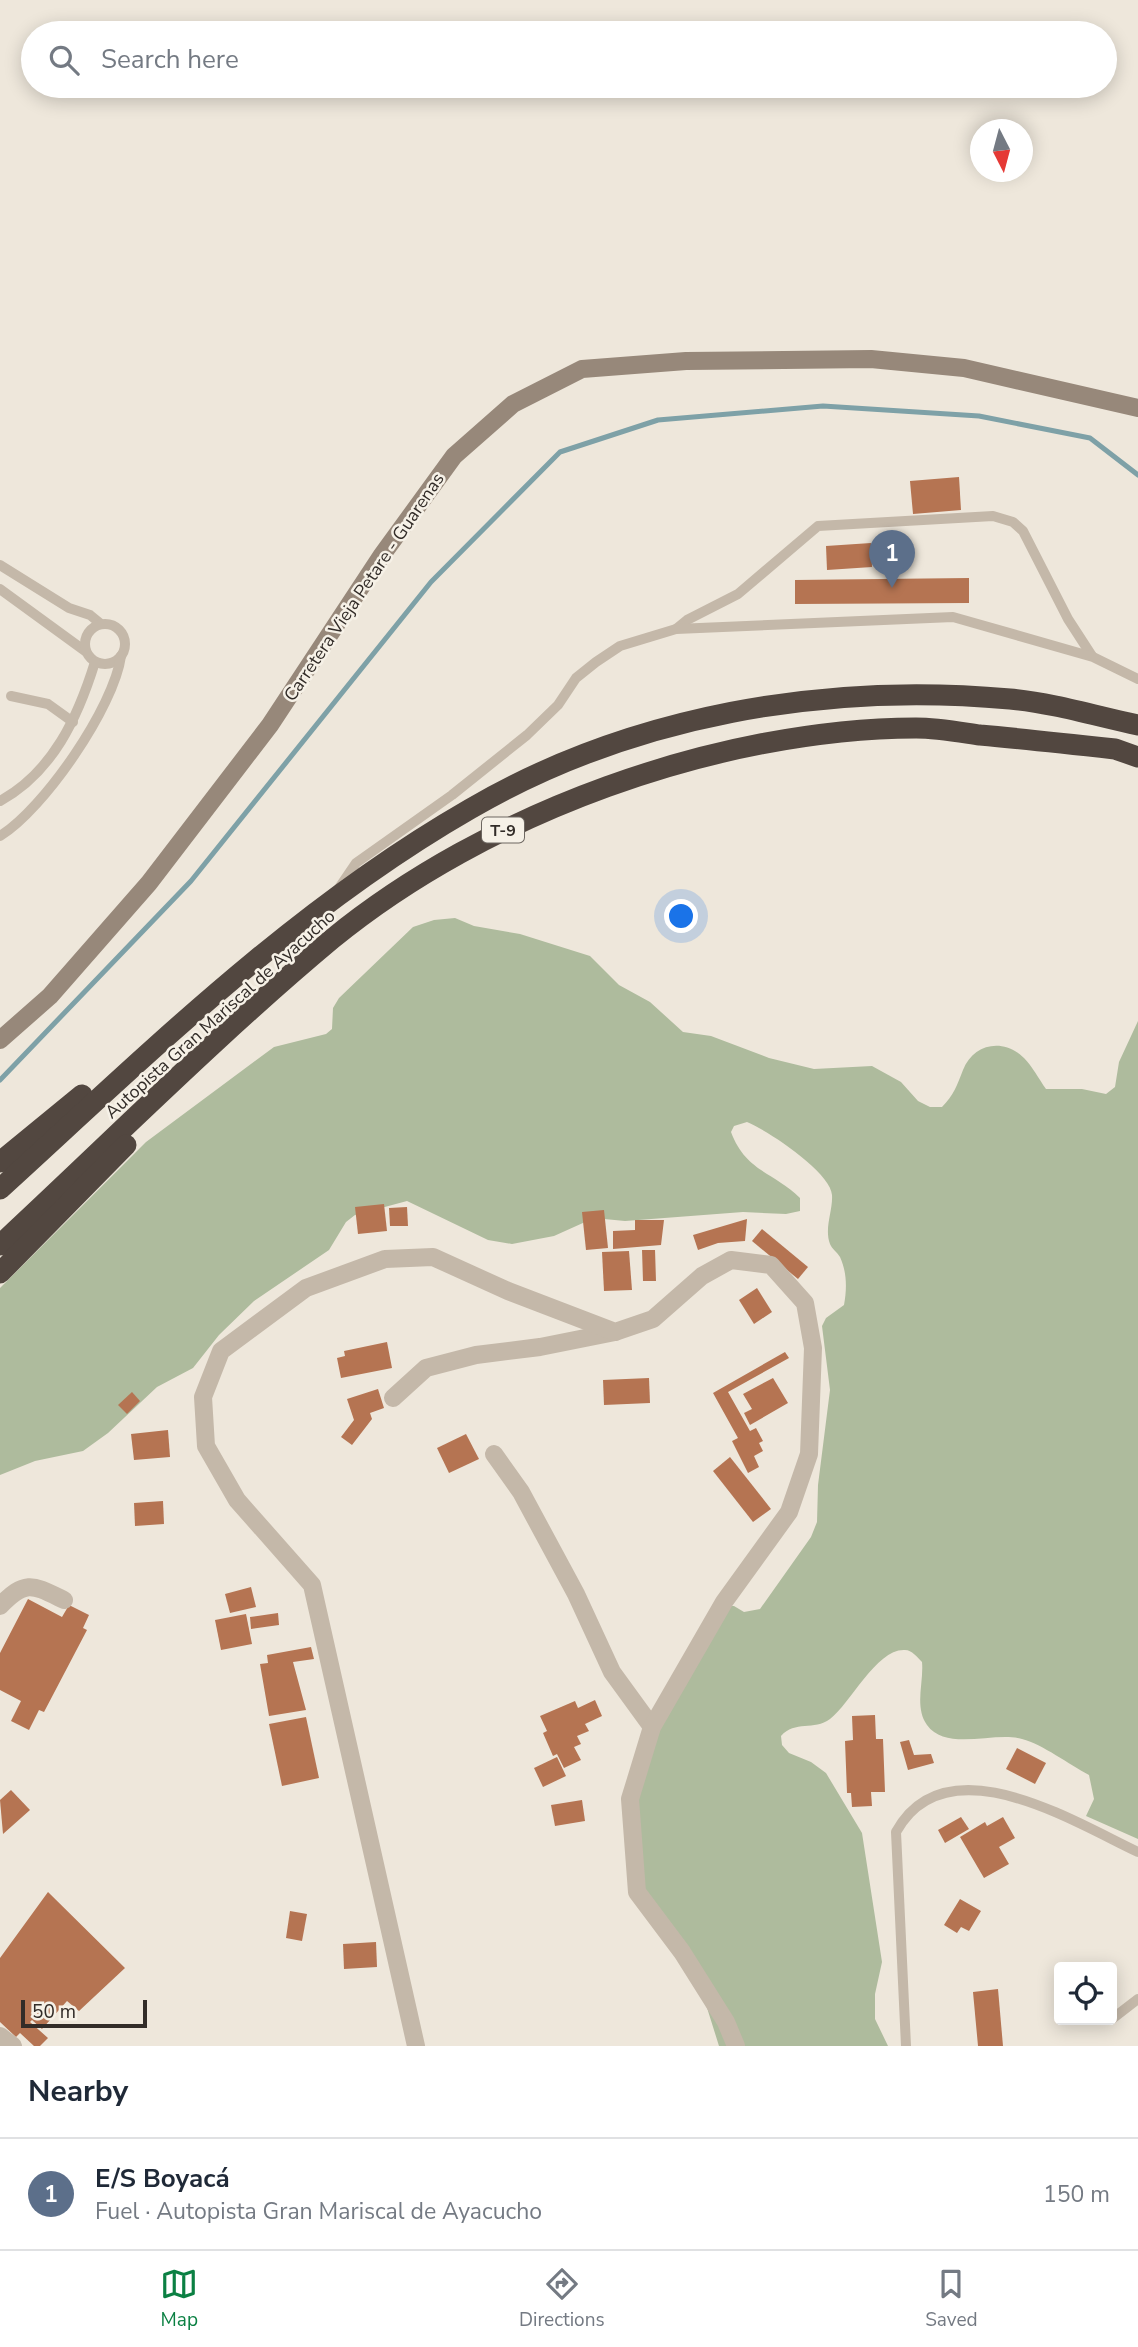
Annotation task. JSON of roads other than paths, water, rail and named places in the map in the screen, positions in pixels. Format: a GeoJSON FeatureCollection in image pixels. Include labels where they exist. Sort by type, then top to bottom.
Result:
{"type":"FeatureCollection","features":[{"type":"Feature","properties":{"kind":"highway","name":"Autopista Gran Mariscal de Ayacucho"},"geometry":{"type":"LineString","coordinates":[[0,1189],[218,990],[388,861],[470,809],[525,780],[585,754],[698,720],[826,697],[891,695],[1012,699],[1138,725]]}},
{"type":"Feature","properties":{"kind":"highway","name":"Autopista Gran Mariscal de Ayacucho"},"geometry":{"type":"LineString","coordinates":[[0,1245],[334,938],[409,886],[498,833],[547,809],[608,786],[712,754],[809,735],[918,728],[1115,749],[1138,757]]}},
{"type":"Feature","properties":{"kind":"highway"},"geometry":{"type":"LineString","coordinates":[[0,1162],[186,1004],[218,990]]}},
{"type":"Feature","properties":{"kind":"highway"},"geometry":{"type":"LineString","coordinates":[[0,1273],[158,1113],[240,1022]]}},
{"type":"Feature","properties":{"kind":"main road","name":"Carretera Vieja Petare - Guarenas"},"geometry":{"type":"LineString","coordinates":[[0,1040],[50,996],[149,883],[270,725],[382,555],[454,456],[513,404],[582,369],[686,361],[871,359],[964,369],[1138,408]]}},
{"type":"Feature","properties":{"kind":"street"},"geometry":{"type":"LineString","coordinates":[[416,2046],[312,1585],[237,1500],[206,1446],[202,1397],[221,1351],[306,1288],[385,1259],[433,1257],[508,1291],[615,1332]]}},
{"type":"Feature","properties":{"kind":"street"},"geometry":{"type":"LineString","coordinates":[[393,1398],[426,1368],[476,1355],[540,1347],[615,1332],[653,1319],[702,1276],[732,1260],[771,1265],[805,1303],[813,1348],[809,1454],[789,1512],[724,1602],[652,1727],[630,1799],[637,1892],[682,1952],[726,2022],[736,2046]]}},
{"type":"Feature","properties":{"kind":"street"},"geometry":{"type":"LineString","coordinates":[[494,1454],[522,1492],[576,1594],[612,1672],[652,1727]]}},
{"type":"Feature","properties":{"kind":"street"},"geometry":{"type":"LineString","coordinates":[[0,1606],[24,1587],[33,1585],[64,1600]]}},
{"type":"Feature","properties":{"kind":"street"},"geometry":{"type":"LineString","coordinates":[[0,2036],[13,2046]]}},
{"type":"Feature","properties":{"kind":"lane"},"geometry":{"type":"LineString","coordinates":[[676,629],[687,620],[746,588],[818,526],[993,516],[1013,522],[1023,531],[1068,619],[1093,657]]}},
{"type":"Feature","properties":{"kind":"lane"},"geometry":{"type":"LineString","coordinates":[[0,565],[57,601],[90,615],[101,624],[115,626],[120,630],[125,643],[112,689],[86,737],[36,803],[0,836]]}},
{"type":"Feature","properties":{"kind":"lane"},"geometry":{"type":"LineString","coordinates":[[0,589],[85,651],[95,662],[109,664],[121,656]]}},
{"type":"Feature","properties":{"kind":"lane"},"geometry":{"type":"LineString","coordinates":[[328,906],[356,863],[509,750],[542,722],[558,705],[576,678],[596,662],[620,646],[676,629],[953,617],[1093,657],[1138,679]]}},
{"type":"Feature","properties":{"kind":"lane"},"geometry":{"type":"LineString","coordinates":[[85,651],[85,637],[89,630],[101,624]]}},
{"type":"Feature","properties":{"kind":"lane"},"geometry":{"type":"LineString","coordinates":[[0,801],[37,774],[73,722],[82,706],[95,662]]}},
{"type":"Feature","properties":{"kind":"lane"},"geometry":{"type":"LineString","coordinates":[[11,696],[48,704],[73,722]]}},
{"type":"Feature","properties":{"kind":"lane"},"geometry":{"type":"LineString","coordinates":[[906,2046],[896,1832],[917,1806],[935,1797],[959,1791],[1004,1794],[1034,1803],[1138,1852]]}},
{"type":"Feature","properties":{"kind":"lane"},"geometry":{"type":"LineString","coordinates":[[1117,2016],[1138,1999]]}},
{"type":"Feature","properties":{"kind":"lane"},"geometry":{"type":"LineString","coordinates":[[1101,2028],[1105,2025]]}},
{"type":"Feature","properties":{"kind":"waterway"},"geometry":{"type":"LineString","coordinates":[[0,1080],[191,881],[431,582],[560,452],[658,420],[823,406],[979,416],[1090,438],[1138,475]]}},
{"type":"Feature","properties":{"kind":"place","name":"E/S Boyacá"},"geometry":{"type":"Point","coordinates":[892,588]}}]}
